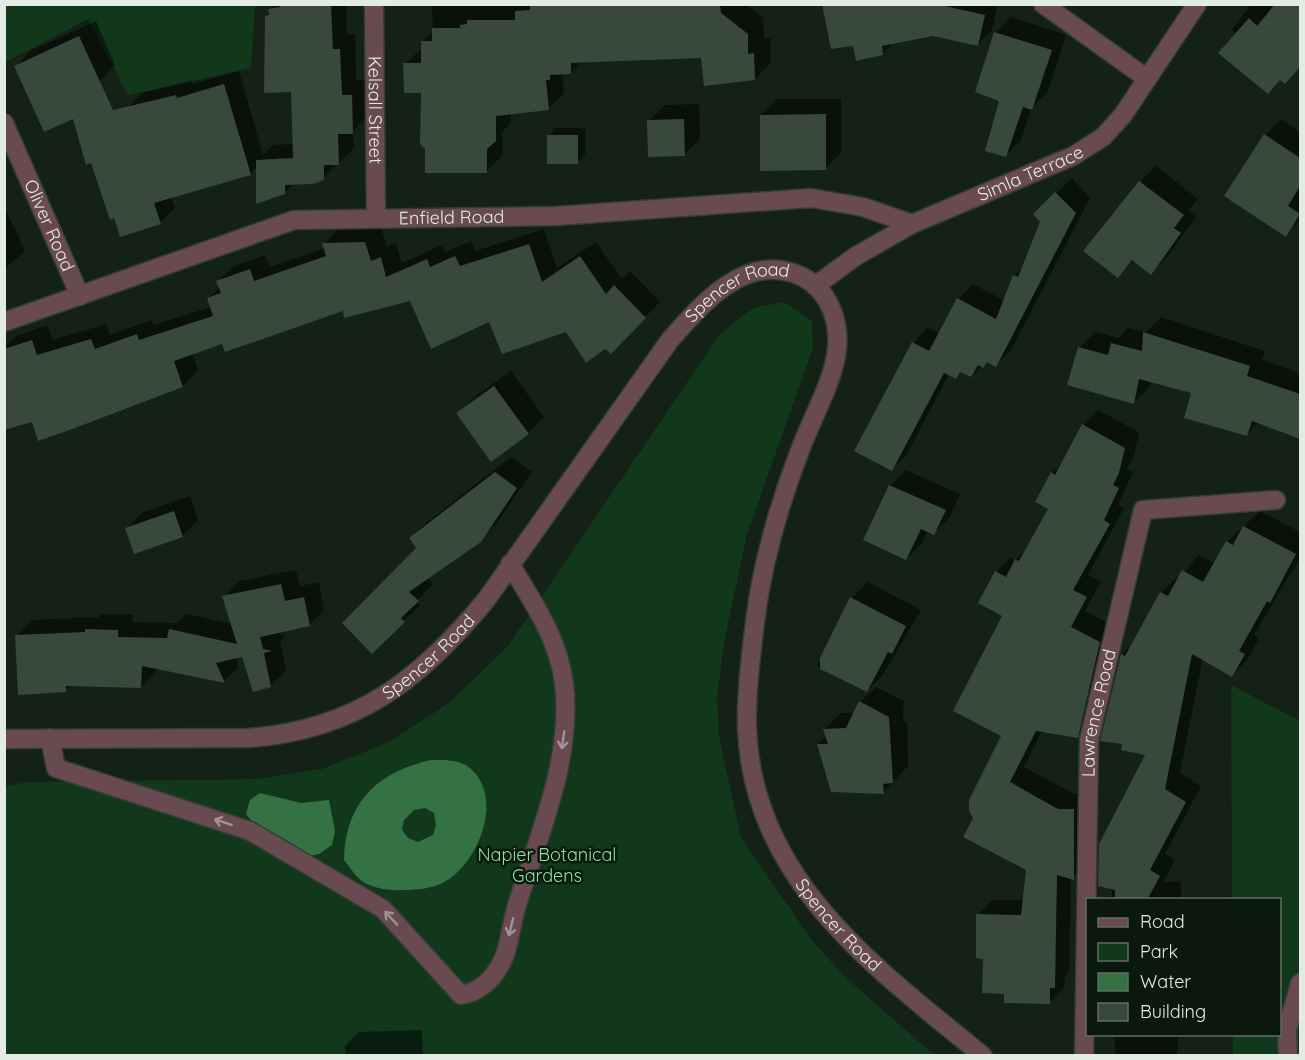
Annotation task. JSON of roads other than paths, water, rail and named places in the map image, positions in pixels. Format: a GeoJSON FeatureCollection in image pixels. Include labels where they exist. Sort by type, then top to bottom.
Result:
{"type":"FeatureCollection","features":[{"type":"Feature","properties":{"kind":"street","name":"Kelsall Street"},"geometry":{"type":"LineString","coordinates":[[374,4],[376,218]]}},
{"type":"Feature","properties":{"kind":"street"},"geometry":{"type":"LineString","coordinates":[[1042,4],[1146,78]]}},
{"type":"Feature","properties":{"kind":"street","name":"Simla Terrace"},"geometry":{"type":"LineString","coordinates":[[815,286],[856,256],[912,224],[1073,156],[1103,137],[1123,115],[1197,4]]}},
{"type":"Feature","properties":{"kind":"street","name":"Oliver Road"},"geometry":{"type":"LineString","coordinates":[[4,123],[80,296]]}},
{"type":"Feature","properties":{"kind":"street","name":"Enfield Road"},"geometry":{"type":"LineString","coordinates":[[4,322],[294,220],[555,216],[811,198],[863,207],[912,224]]}},
{"type":"Feature","properties":{"kind":"street","name":"Spencer Road"},"geometry":{"type":"LineString","coordinates":[[4,739],[249,738],[289,735],[317,727],[383,696],[425,665],[458,633],[670,340],[712,296],[745,276],[766,269],[784,270],[800,275],[815,286],[831,303],[837,348],[831,372],[784,498],[760,581],[747,728],[754,777],[767,823],[791,872],[822,912],[864,956],[983,1056]]}},
{"type":"Feature","properties":{"kind":"street","name":"Lawrence Road"},"geometry":{"type":"LineString","coordinates":[[1086,898],[1089,740],[1143,510],[1276,500]]}},
{"type":"Feature","properties":{"kind":"street"},"geometry":{"type":"LineString","coordinates":[[50,738],[56,768],[250,831],[383,909],[461,995],[475,993],[488,981],[502,961],[516,907],[552,798],[566,710],[564,681],[552,634],[510,564]]}},
{"type":"Feature","properties":{"kind":"street","name":"Lawrence Road"},"geometry":{"type":"LineString","coordinates":[[1084,1056],[1086,930]]}},
{"type":"Feature","properties":{"kind":"street"},"geometry":{"type":"LineString","coordinates":[[1288,1056],[1287,1030],[1300,983]]}},
{"type":"Feature","properties":{"kind":"water"},"geometry":{"type":"Polygon","coordinates":[[[431,760],[442,760],[460,762],[470,768],[482,785],[486,799],[486,815],[482,831],[468,860],[458,872],[441,884],[413,890],[376,887],[359,879],[344,860],[350,822],[368,793],[380,782],[412,765],[431,760]],[[425,808],[414,810],[404,820],[402,830],[408,838],[418,842],[433,835],[436,825],[434,813],[425,808]]]}},
{"type":"Feature","properties":{"kind":"water"},"geometry":{"type":"Polygon","coordinates":[[[260,793],[301,803],[329,800],[335,831],[332,845],[319,854],[302,857],[258,828],[246,814],[250,800],[260,793]]]}},
{"type":"Feature","properties":{"kind":"park label","name":"Napier Botanical Gardens"},"geometry":{"type":"Point","coordinates":[547,865]}}]}
